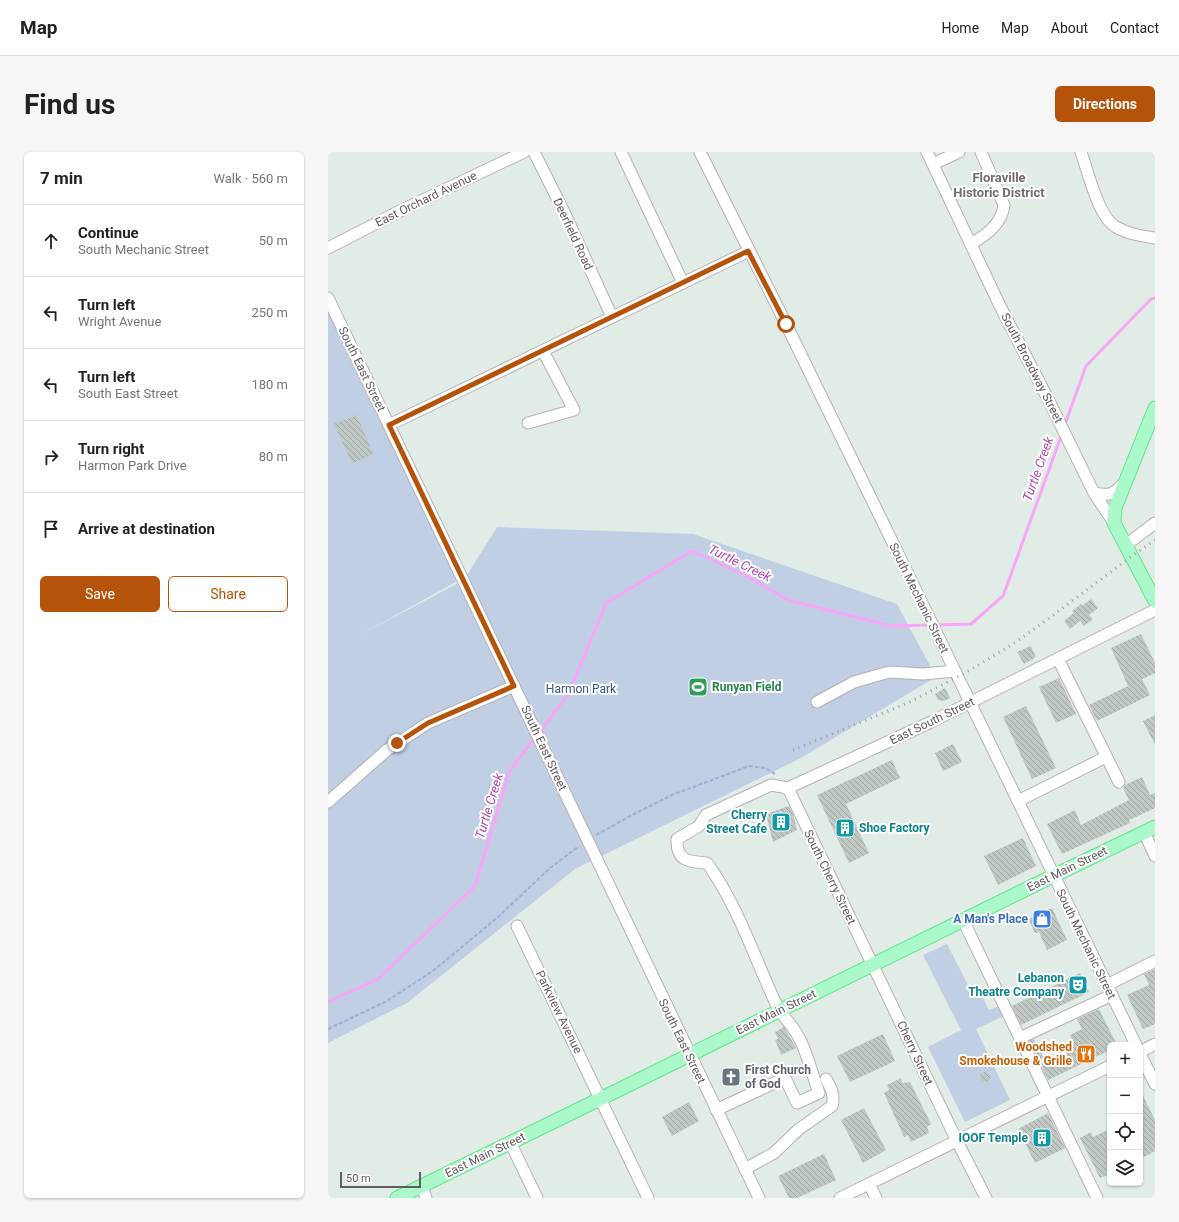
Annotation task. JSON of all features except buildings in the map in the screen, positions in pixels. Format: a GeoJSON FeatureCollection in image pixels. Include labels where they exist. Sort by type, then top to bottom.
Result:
{"type":"FeatureCollection","features":[{"type":"Feature","properties":{"kind":"main road"},"geometry":{"type":"LineString","coordinates":[[1114,524],[1115,508],[1155,408]]}},
{"type":"Feature","properties":{"kind":"main road","name":"South Broadway Street"},"geometry":{"type":"LineString","coordinates":[[1114,524],[1155,601]]}},
{"type":"Feature","properties":{"kind":"main road","name":"East Main Street"},"geometry":{"type":"LineString","coordinates":[[397,1198],[424,1192],[510,1142],[1150,830]]}},
{"type":"Feature","properties":{"kind":"street","name":"East Orchard Avenue"},"geometry":{"type":"LineString","coordinates":[[328,248],[402,210],[524,152]]}},
{"type":"Feature","properties":{"kind":"street","name":"Deerfield Road"},"geometry":{"type":"LineString","coordinates":[[534,152],[565,214],[612,317]]}},
{"type":"Feature","properties":{"kind":"street"},"geometry":{"type":"LineString","coordinates":[[621,152],[683,283]]}},
{"type":"Feature","properties":{"kind":"street","name":"South Mechanic Street"},"geometry":{"type":"LineString","coordinates":[[700,152],[748,251],[786,324],[1135,1042]]}},
{"type":"Feature","properties":{"kind":"street","name":"South Broadway Street"},"geometry":{"type":"LineString","coordinates":[[927,152],[939,159],[971,244],[1000,306],[1094,493],[1114,524]]}},
{"type":"Feature","properties":{"kind":"street"},"geometry":{"type":"LineString","coordinates":[[939,159],[958,152]]}},
{"type":"Feature","properties":{"kind":"street"},"geometry":{"type":"LineString","coordinates":[[971,244],[992,229],[999,220],[1004,205],[981,152]]}},
{"type":"Feature","properties":{"kind":"street"},"geometry":{"type":"LineString","coordinates":[[1081,152],[1104,214],[1115,227],[1132,234],[1155,238]]}},
{"type":"Feature","properties":{"kind":"street"},"geometry":{"type":"LineString","coordinates":[[389,425],[748,251]]}},
{"type":"Feature","properties":{"kind":"street","name":"South East Street"},"geometry":{"type":"LineString","coordinates":[[328,298],[588,840],[689,1055],[759,1198]]}},
{"type":"Feature","properties":{"kind":"street"},"geometry":{"type":"LineString","coordinates":[[528,424],[574,410],[543,351]]}},
{"type":"Feature","properties":{"kind":"street"},"geometry":{"type":"LineString","coordinates":[[1094,493],[1109,495],[1116,491],[1127,480]]}},
{"type":"Feature","properties":{"kind":"street"},"geometry":{"type":"LineString","coordinates":[[1126,545],[1155,523]]}},
{"type":"Feature","properties":{"kind":"street","name":"East South Street"},"geometry":{"type":"LineString","coordinates":[[788,788],[970,703],[1155,610]]}},
{"type":"Feature","properties":{"kind":"street"},"geometry":{"type":"LineString","coordinates":[[1058,659],[1119,782]]}},
{"type":"Feature","properties":{"kind":"street"},"geometry":{"type":"LineString","coordinates":[[817,702],[854,682],[889,672],[922,674],[954,671]]}},
{"type":"Feature","properties":{"kind":"street"},"geometry":{"type":"LineString","coordinates":[[328,802],[387,750],[428,723],[514,686]]}},
{"type":"Feature","properties":{"kind":"street"},"geometry":{"type":"LineString","coordinates":[[1018,801],[1106,757]]}},
{"type":"Feature","properties":{"kind":"street"},"geometry":{"type":"LineString","coordinates":[[716,1110],[785,1078],[797,1103],[819,1093],[799,1038],[779,1010],[746,934],[720,881],[707,863],[692,862],[682,858],[677,848],[677,839],[699,826],[706,815],[771,785],[788,788]]}},
{"type":"Feature","properties":{"kind":"street","name":"South Cherry Street"},"geometry":{"type":"LineString","coordinates":[[788,788],[873,965]]}},
{"type":"Feature","properties":{"kind":"street"},"geometry":{"type":"LineString","coordinates":[[1150,830],[1155,856]]}},
{"type":"Feature","properties":{"kind":"street"},"geometry":{"type":"LineString","coordinates":[[963,920],[1097,1198]]}},
{"type":"Feature","properties":{"kind":"street","name":"Parkview Avenue"},"geometry":{"type":"LineString","coordinates":[[517,926],[600,1099],[644,1197]]}},
{"type":"Feature","properties":{"kind":"street"},"geometry":{"type":"LineString","coordinates":[[1106,985],[1155,961]]}},
{"type":"Feature","properties":{"kind":"street","name":"Cherry Street"},"geometry":{"type":"LineString","coordinates":[[873,965],[957,1141],[986,1198]]}},
{"type":"Feature","properties":{"kind":"street"},"geometry":{"type":"LineString","coordinates":[[1020,1038],[1112,995]]}},
{"type":"Feature","properties":{"kind":"street"},"geometry":{"type":"LineString","coordinates":[[1143,1051],[1155,1044]]}},
{"type":"Feature","properties":{"kind":"street"},"geometry":{"type":"LineString","coordinates":[[1143,1059],[1155,1084]]}},
{"type":"Feature","properties":{"kind":"street"},"geometry":{"type":"LineString","coordinates":[[840,1198],[1107,1067]]}},
{"type":"Feature","properties":{"kind":"street"},"geometry":{"type":"LineString","coordinates":[[745,1170],[774,1153],[799,1129],[832,1106],[834,1100],[833,1094],[826,1079]]}},
{"type":"Feature","properties":{"kind":"street"},"geometry":{"type":"LineString","coordinates":[[510,1142],[537,1198]]}},
{"type":"Feature","properties":{"kind":"street"},"geometry":{"type":"LineString","coordinates":[[869,1184],[876,1198]]}},
{"type":"Feature","properties":{"kind":"path"},"geometry":{"type":"LineString","coordinates":[[328,1029],[385,1002],[433,971],[498,917],[550,868],[588,840],[672,795],[749,766]]}},
{"type":"Feature","properties":{"kind":"green space","name":"Harmon Park"},"geometry":{"type":"Polygon","coordinates":[[[328,298],[463,578],[360,635],[464,580],[497,527],[693,534],[897,604],[936,677],[799,759],[575,869],[407,1003],[328,1043],[328,298]]]}},
{"type":"Feature","properties":{"kind":"green space"},"geometry":{"type":"Polygon","coordinates":[[[947,944],[969,987],[976,984],[989,1010],[999,1006],[1004,1016],[976,1029],[1010,1100],[965,1122],[928,1047],[961,1030],[923,955],[947,944]]]}},
{"type":"Feature","properties":{"kind":"waterway","name":"Turtle Creek"},"geometry":{"type":"LineString","coordinates":[[1064,427],[1086,366],[1151,299],[1155,298]]}},
{"type":"Feature","properties":{"kind":"waterway","name":"Turtle Creek"},"geometry":{"type":"LineString","coordinates":[[936,625],[971,624],[1003,596],[1062,434]]}},
{"type":"Feature","properties":{"kind":"waterway","name":"Turtle Creek"},"geometry":{"type":"LineString","coordinates":[[539,733],[569,693],[606,603],[692,551],[745,575],[788,600],[891,626],[930,625]]}},
{"type":"Feature","properties":{"kind":"waterway","name":"Turtle Creek"},"geometry":{"type":"LineString","coordinates":[[328,1002],[378,979],[475,886],[509,772],[535,737]]}},
{"type":"Feature","properties":{"kind":"railway"},"geometry":{"type":"LineString","coordinates":[[793,750],[910,702],[972,669],[1016,642],[1155,540]]}},
{"type":"Feature","properties":{"kind":"place","name":"Runyan Field"},"geometry":{"type":"Point","coordinates":[698,687]}},
{"type":"Feature","properties":{"kind":"place","name":"Cherry Street Cafe"},"geometry":{"type":"Point","coordinates":[781,822]}},
{"type":"Feature","properties":{"kind":"place","name":"Shoe Factory"},"geometry":{"type":"Point","coordinates":[845,828]}},
{"type":"Feature","properties":{"kind":"place","name":"A Man's Place"},"geometry":{"type":"Point","coordinates":[1042,919]}},
{"type":"Feature","properties":{"kind":"place","name":"Lebanon Theatre Company"},"geometry":{"type":"Point","coordinates":[1078,985]}},
{"type":"Feature","properties":{"kind":"place","name":"Woodshed Smokehouse & Grille"},"geometry":{"type":"Point","coordinates":[1086,1054]}},
{"type":"Feature","properties":{"kind":"place","name":"First Church of God"},"geometry":{"type":"Point","coordinates":[731,1077]}},
{"type":"Feature","properties":{"kind":"place","name":"IOOF Temple"},"geometry":{"type":"Point","coordinates":[1042,1138]}},
{"type":"Feature","properties":{"kind":"district","name":"Floraville Historic District"},"geometry":{"type":"Point","coordinates":[999,184]}},
{"type":"Feature","properties":{"kind":"route"},"geometry":{"type":"LineString","coordinates":[[397,743],[428,723],[514,686],[389,425],[748,251],[786,324]]}}]}
